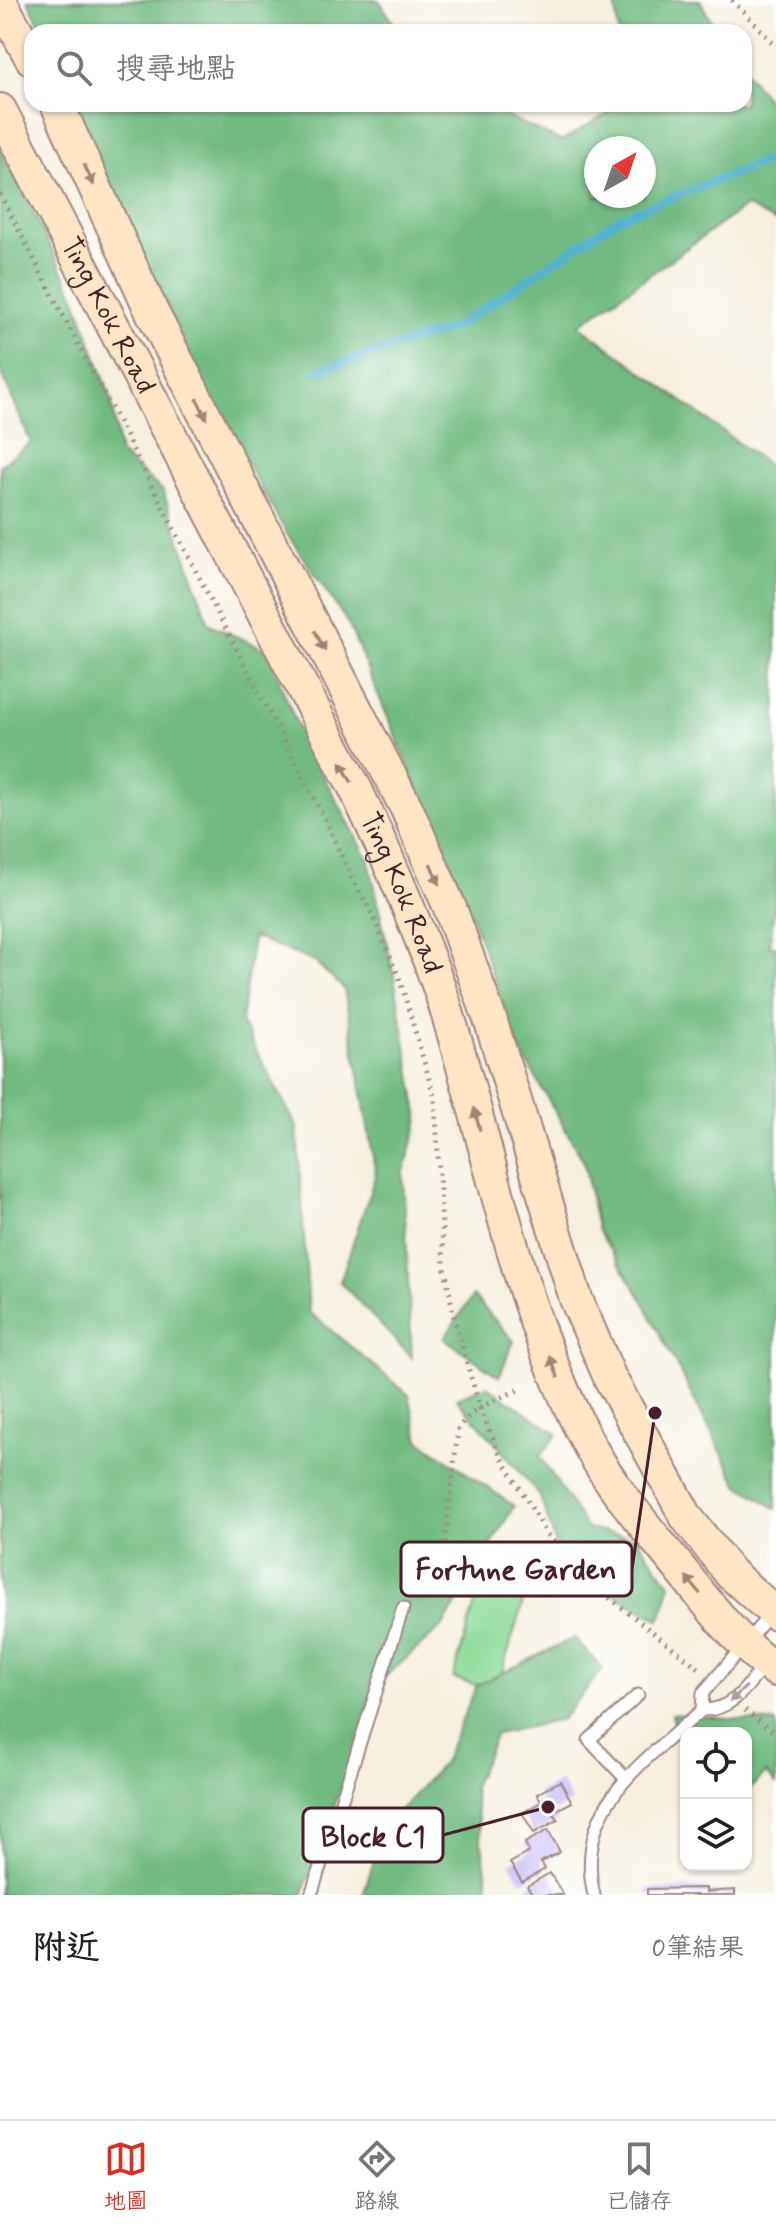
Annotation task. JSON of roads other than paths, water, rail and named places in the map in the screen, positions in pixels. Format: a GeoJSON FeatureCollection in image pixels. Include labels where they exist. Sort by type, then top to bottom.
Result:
{"type":"FeatureCollection","features":[{"type":"Feature","properties":{"kind":"main road"},"geometry":{"type":"LineString","coordinates":[[1,5],[24,45]]}},
{"type":"Feature","properties":{"kind":"main road","name":"Ting Kok Road"},"geometry":{"type":"LineString","coordinates":[[0,110],[356,790],[397,879],[445,1008],[533,1314],[589,1445],[632,1508],[765,1657]]}},
{"type":"Feature","properties":{"kind":"main road","name":"Ting Kok Road"},"geometry":{"type":"LineString","coordinates":[[61,112],[151,310],[407,809],[450,908],[491,1022],[576,1299],[610,1378],[687,1518],[731,1574],[774,1612]]}},
{"type":"Feature","properties":{"kind":"lane"},"geometry":{"type":"LineString","coordinates":[[311,1895],[403,1608]]}},
{"type":"Feature","properties":{"kind":"lane"},"geometry":{"type":"LineString","coordinates":[[594,1895],[589,1851],[596,1824],[608,1800],[626,1779],[702,1710],[718,1710],[738,1697],[765,1657],[774,1612]]}},
{"type":"Feature","properties":{"kind":"lane"},"geometry":{"type":"LineString","coordinates":[[702,1710],[703,1693],[715,1678],[765,1657]]}},
{"type":"Feature","properties":{"kind":"lane"},"geometry":{"type":"LineString","coordinates":[[626,1779],[589,1740],[638,1695]]}},
{"type":"Feature","properties":{"kind":"waterway"},"geometry":{"type":"LineString","coordinates":[[316,371],[456,327],[619,218],[776,157]]}},
{"type":"Feature","properties":{"kind":"place","name":"Fortune Garden"},"geometry":{"type":"Point","coordinates":[655,1413]}},
{"type":"Feature","properties":{"kind":"place","name":"Block C1"},"geometry":{"type":"Point","coordinates":[548,1807]}}]}
